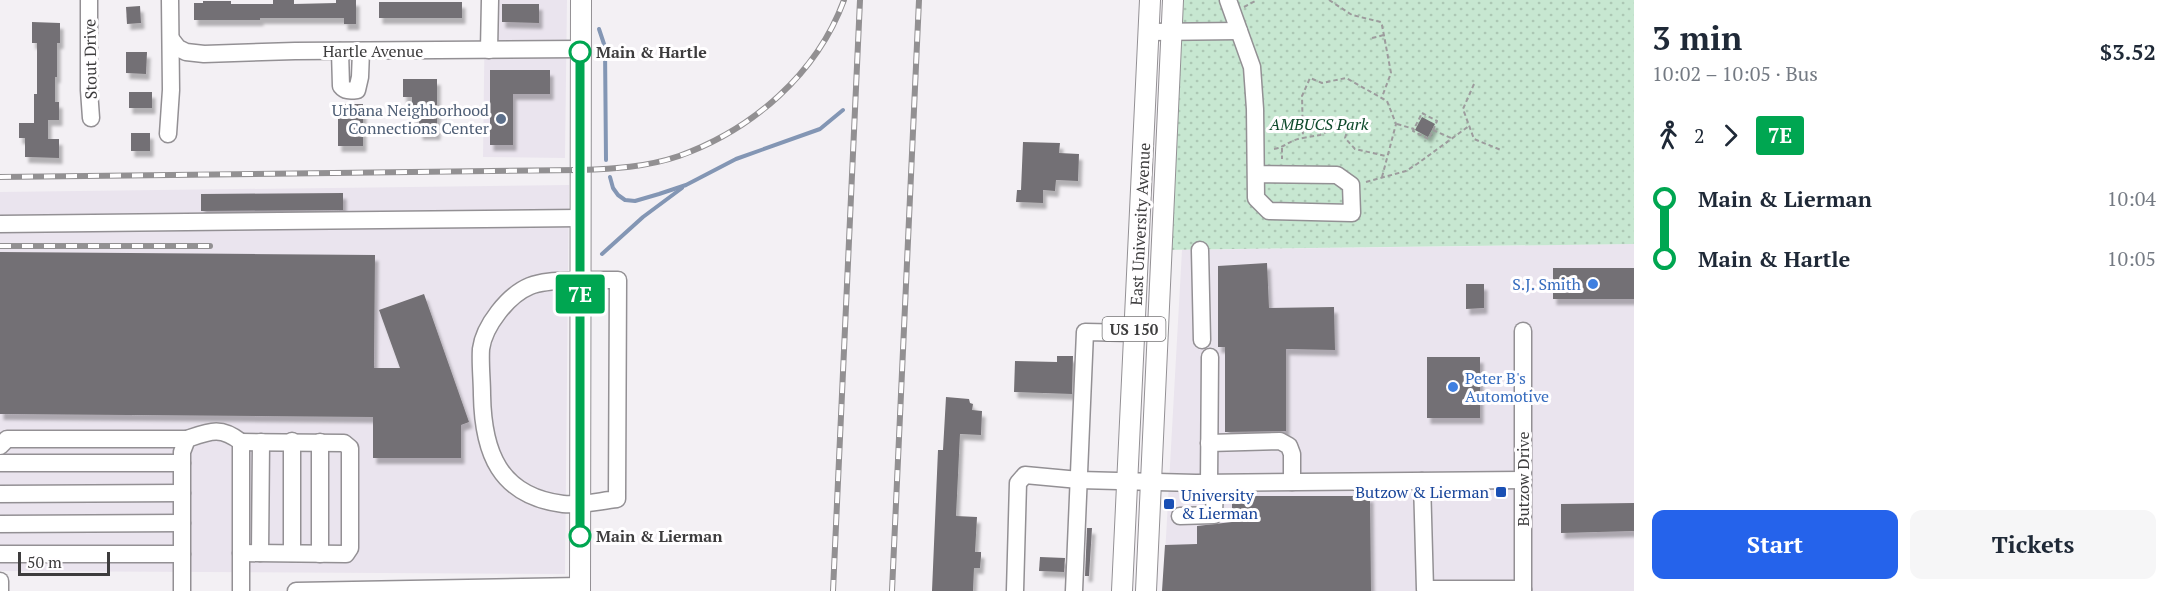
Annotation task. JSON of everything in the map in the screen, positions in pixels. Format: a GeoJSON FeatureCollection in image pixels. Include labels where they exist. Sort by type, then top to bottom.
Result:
{"type":"FeatureCollection","features":[{"type":"Feature","properties":{"kind":"main road"},"geometry":{"type":"LineString","coordinates":[[580,588],[581,0]]}},
{"type":"Feature","properties":{"kind":"main road","name":"East University Avenue"},"geometry":{"type":"LineString","coordinates":[[1122,591],[1150,0]]}},
{"type":"Feature","properties":{"kind":"main road","name":"East University Avenue"},"geometry":{"type":"LineString","coordinates":[[1146,591],[1173,0]]}},
{"type":"Feature","properties":{"kind":"street","name":"Stout Drive"},"geometry":{"type":"LineString","coordinates":[[89,0],[91,118]]}},
{"type":"Feature","properties":{"kind":"street"},"geometry":{"type":"LineString","coordinates":[[168,134],[171,90],[170,0]]}},
{"type":"Feature","properties":{"kind":"street"},"geometry":{"type":"LineString","coordinates":[[489,50],[490,0]]}},
{"type":"Feature","properties":{"kind":"street"},"geometry":{"type":"LineString","coordinates":[[1228,0],[1252,67],[1256,109],[1256,174],[1256,198],[1269,211],[1352,213],[1351,185],[1337,175],[1256,174]]}},
{"type":"Feature","properties":{"kind":"street"},"geometry":{"type":"LineString","coordinates":[[1149,32],[1239,31]]}},
{"type":"Feature","properties":{"kind":"street","name":"Hartle Avenue"},"geometry":{"type":"LineString","coordinates":[[171,39],[178,48],[186,52],[204,54],[580,49]]}},
{"type":"Feature","properties":{"kind":"street"},"geometry":{"type":"LineString","coordinates":[[340,51],[341,86],[352,91],[357,90],[360,77],[361,51]]}},
{"type":"Feature","properties":{"kind":"street"},"geometry":{"type":"LineString","coordinates":[[0,224],[580,218]]}},
{"type":"Feature","properties":{"kind":"street"},"geometry":{"type":"LineString","coordinates":[[1200,250],[1202,340]]}},
{"type":"Feature","properties":{"kind":"street"},"geometry":{"type":"LineString","coordinates":[[580,280],[618,280],[618,292],[617,499],[580,504],[549,501],[528,493],[503,474],[494,462],[485,435],[482,349],[485,333],[494,318],[505,305],[528,286],[580,280]]}},
{"type":"Feature","properties":{"kind":"street","name":"Butzow Drive"},"geometry":{"type":"LineString","coordinates":[[1522,331],[1522,590]]}},
{"type":"Feature","properties":{"kind":"street"},"geometry":{"type":"LineString","coordinates":[[1074,591],[1085,332],[1134,333]]}},
{"type":"Feature","properties":{"kind":"street"},"geometry":{"type":"LineString","coordinates":[[1180,516],[1214,515],[1209,443],[1210,357]]}},
{"type":"Feature","properties":{"kind":"street"},"geometry":{"type":"LineString","coordinates":[[4,442],[188,439],[208,432],[229,433],[241,442],[344,442],[350,448],[350,549],[346,554],[241,553]]}},
{"type":"Feature","properties":{"kind":"street"},"geometry":{"type":"LineString","coordinates":[[182,591],[182,452],[188,439]]}},
{"type":"Feature","properties":{"kind":"street"},"geometry":{"type":"LineString","coordinates":[[292,441],[292,554]]}},
{"type":"Feature","properties":{"kind":"street"},"geometry":{"type":"LineString","coordinates":[[1209,443],[1280,441],[1289,446],[1292,454],[1292,482]]}},
{"type":"Feature","properties":{"kind":"street"},"geometry":{"type":"LineString","coordinates":[[241,442],[241,591]]}},
{"type":"Feature","properties":{"kind":"street"},"geometry":{"type":"LineString","coordinates":[[260,553],[261,442]]}},
{"type":"Feature","properties":{"kind":"street"},"geometry":{"type":"LineString","coordinates":[[320,442],[320,554]]}},
{"type":"Feature","properties":{"kind":"street"},"geometry":{"type":"LineString","coordinates":[[0,462],[182,463]]}},
{"type":"Feature","properties":{"kind":"street"},"geometry":{"type":"LineString","coordinates":[[1015,591],[1018,483],[1025,475],[1079,480],[1212,483],[1523,480]]}},
{"type":"Feature","properties":{"kind":"street"},"geometry":{"type":"LineString","coordinates":[[1422,481],[1425,590],[1522,590]]}},
{"type":"Feature","properties":{"kind":"street"},"geometry":{"type":"LineString","coordinates":[[0,494],[182,493]]}},
{"type":"Feature","properties":{"kind":"street"},"geometry":{"type":"LineString","coordinates":[[0,524],[182,523]]}},
{"type":"Feature","properties":{"kind":"street"},"geometry":{"type":"LineString","coordinates":[[0,554],[182,554]]}},
{"type":"Feature","properties":{"kind":"street"},"geometry":{"type":"LineString","coordinates":[[0,581],[0,591]]}},
{"type":"Feature","properties":{"kind":"street"},"geometry":{"type":"LineString","coordinates":[[296,591],[580,588]]}},
{"type":"Feature","properties":{"kind":"path"},"geometry":{"type":"LineString","coordinates":[[1329,0],[1352,15],[1381,22],[1391,73],[1381,98]]}},
{"type":"Feature","properties":{"kind":"path"},"geometry":{"type":"LineString","coordinates":[[1371,38],[1384,35]]}},
{"type":"Feature","properties":{"kind":"path"},"geometry":{"type":"LineString","coordinates":[[1303,138],[1302,96],[1310,78],[1322,83],[1346,78],[1387,101],[1396,124],[1382,177]]}},
{"type":"Feature","properties":{"kind":"path"},"geometry":{"type":"LineString","coordinates":[[1474,84],[1462,109],[1474,139],[1501,150]]}},
{"type":"Feature","properties":{"kind":"path"},"geometry":{"type":"LineString","coordinates":[[1396,124],[1414,129],[1413,131],[1429,139],[1437,120],[1422,113],[1414,129]]}},
{"type":"Feature","properties":{"kind":"path"},"geometry":{"type":"LineString","coordinates":[[1274,149],[1281,148],[1291,140],[1320,135],[1341,125],[1347,132],[1345,138],[1355,149],[1386,156]]}},
{"type":"Feature","properties":{"kind":"path"},"geometry":{"type":"LineString","coordinates":[[1351,185],[1392,176],[1417,164],[1469,126]]}},
{"type":"Feature","properties":{"kind":"path"},"geometry":{"type":"LineString","coordinates":[[1433,130],[1451,138]]}},
{"type":"Feature","properties":{"kind":"path"},"geometry":{"type":"LineString","coordinates":[[1281,148],[1282,159]]}},
{"type":"Feature","properties":{"kind":"shaded area"},"geometry":{"type":"Polygon","coordinates":[[[485,0],[567,0],[565,158],[483,157],[485,0]]]}},
{"type":"Feature","properties":{"kind":"shaded area"},"geometry":{"type":"Polygon","coordinates":[[[569,185],[565,574],[0,571],[0,192],[569,185]]]}},
{"type":"Feature","properties":{"kind":"shaded area"},"geometry":{"type":"Polygon","coordinates":[[[1634,244],[1634,591],[1163,591],[1182,250],[1634,244]]]}},
{"type":"Feature","properties":{"kind":"green space","name":"AMBUCS Park"},"geometry":{"type":"Polygon","coordinates":[[[1173,0],[1634,0],[1634,244],[1161,250],[1173,0]]]}},
{"type":"Feature","properties":{"kind":"building"},"geometry":{"type":"Polygon","coordinates":[[[273,0],[294,0],[294,4],[356,0],[356,24],[344,24],[344,18],[194,20],[194,3],[231,1],[231,4],[273,4],[273,0]]]}},
{"type":"Feature","properties":{"kind":"building"},"geometry":{"type":"Polygon","coordinates":[[[379,2],[462,2],[462,18],[379,18],[379,2]]]}},
{"type":"Feature","properties":{"kind":"building"},"geometry":{"type":"Polygon","coordinates":[[[502,4],[539,4],[539,23],[502,22],[502,4]]]}},
{"type":"Feature","properties":{"kind":"building"},"geometry":{"type":"Polygon","coordinates":[[[140,6],[141,23],[127,24],[126,7],[140,6]]]}},
{"type":"Feature","properties":{"kind":"building"},"geometry":{"type":"Polygon","coordinates":[[[32,22],[60,23],[60,43],[57,43],[57,77],[55,77],[55,102],[59,102],[59,120],[48,120],[48,139],[59,139],[59,158],[25,157],[25,138],[19,138],[19,123],[34,123],[34,94],[37,94],[37,43],[32,43],[32,22]]]}},
{"type":"Feature","properties":{"kind":"building"},"geometry":{"type":"Polygon","coordinates":[[[126,52],[147,52],[146,74],[126,73],[126,52]]]}},
{"type":"Feature","properties":{"kind":"building","name":"Urbana Neighborhood Connections Center"},"geometry":{"type":"Polygon","coordinates":[[[490,70],[550,70],[550,94],[513,94],[513,145],[490,145],[490,70]]]}},
{"type":"Feature","properties":{"kind":"building"},"geometry":{"type":"Polygon","coordinates":[[[403,79],[437,79],[437,134],[419,134],[419,117],[412,117],[412,97],[403,97],[403,79]]]}},
{"type":"Feature","properties":{"kind":"building"},"geometry":{"type":"Polygon","coordinates":[[[129,92],[152,92],[152,108],[129,108],[129,92]]]}},
{"type":"Feature","properties":{"kind":"building"},"geometry":{"type":"Polygon","coordinates":[[[338,104],[363,104],[363,146],[338,146],[338,104]]]}},
{"type":"Feature","properties":{"kind":"building"},"geometry":{"type":"Polygon","coordinates":[[[1422,117],[1435,124],[1428,137],[1415,130],[1422,117]]]}},
{"type":"Feature","properties":{"kind":"building"},"geometry":{"type":"Polygon","coordinates":[[[131,133],[150,133],[150,151],[131,151],[131,133]]]}},
{"type":"Feature","properties":{"kind":"building"},"geometry":{"type":"Polygon","coordinates":[[[1023,142],[1060,143],[1059,153],[1079,154],[1078,181],[1056,180],[1055,191],[1043,190],[1043,203],[1016,202],[1017,190],[1021,190],[1023,142]]]}},
{"type":"Feature","properties":{"kind":"building"},"geometry":{"type":"Polygon","coordinates":[[[343,193],[343,210],[201,211],[201,194],[343,193]]]}},
{"type":"Feature","properties":{"kind":"building"},"geometry":{"type":"Polygon","coordinates":[[[0,252],[375,255],[374,368],[400,368],[379,310],[424,294],[469,422],[461,425],[461,458],[373,458],[373,417],[0,414],[0,252]]]}},
{"type":"Feature","properties":{"kind":"building"},"geometry":{"type":"Polygon","coordinates":[[[1267,263],[1269,308],[1334,307],[1335,350],[1286,349],[1286,431],[1225,432],[1225,347],[1218,347],[1218,266],[1267,263]]]}},
{"type":"Feature","properties":{"kind":"building","name":"S.J. Smith"},"geometry":{"type":"Polygon","coordinates":[[[1553,268],[1634,268],[1634,299],[1553,299],[1553,268]]]}},
{"type":"Feature","properties":{"kind":"building"},"geometry":{"type":"Polygon","coordinates":[[[1466,284],[1484,284],[1484,308],[1466,309],[1466,284]]]}},
{"type":"Feature","properties":{"kind":"building"},"geometry":{"type":"Polygon","coordinates":[[[1057,356],[1073,356],[1072,394],[1014,392],[1015,361],[1057,362],[1057,356]]]}},
{"type":"Feature","properties":{"kind":"building","name":"Peter B's Automotive"},"geometry":{"type":"Polygon","coordinates":[[[1427,357],[1480,357],[1480,418],[1427,418],[1427,357]]]}},
{"type":"Feature","properties":{"kind":"building"},"geometry":{"type":"Polygon","coordinates":[[[946,397],[969,399],[973,404],[972,410],[982,411],[981,435],[960,434],[956,516],[977,517],[975,552],[981,552],[980,568],[974,568],[973,591],[932,591],[938,450],[943,450],[946,397]]]}},
{"type":"Feature","properties":{"kind":"building"},"geometry":{"type":"Polygon","coordinates":[[[1232,496],[1370,496],[1371,591],[1162,591],[1165,545],[1197,544],[1197,526],[1232,522],[1232,496]]]}},
{"type":"Feature","properties":{"kind":"building"},"geometry":{"type":"Polygon","coordinates":[[[1634,503],[1634,531],[1561,533],[1561,504],[1634,503]]]}},
{"type":"Feature","properties":{"kind":"building"},"geometry":{"type":"Polygon","coordinates":[[[1087,528],[1092,528],[1089,576],[1085,576],[1087,528]]]}},
{"type":"Feature","properties":{"kind":"building"},"geometry":{"type":"Polygon","coordinates":[[[1040,557],[1065,558],[1064,572],[1039,571],[1040,557]]]}},
{"type":"Feature","properties":{"kind":"waterway"},"geometry":{"type":"LineString","coordinates":[[599,29],[605,47],[606,160]]}},
{"type":"Feature","properties":{"kind":"waterway"},"geometry":{"type":"LineString","coordinates":[[610,177],[618,195],[625,200],[635,201],[686,185],[736,159],[820,129],[843,110]]}},
{"type":"Feature","properties":{"kind":"waterway"},"geometry":{"type":"LineString","coordinates":[[602,254],[643,217],[682,188]]}},
{"type":"Feature","properties":{"kind":"railway"},"geometry":{"type":"LineString","coordinates":[[0,177],[580,170],[655,163],[706,145],[732,131],[779,96],[817,52],[844,0]]}},
{"type":"Feature","properties":{"kind":"railway"},"geometry":{"type":"LineString","coordinates":[[833,591],[860,0]]}},
{"type":"Feature","properties":{"kind":"railway"},"geometry":{"type":"LineString","coordinates":[[892,591],[919,0]]}},
{"type":"Feature","properties":{"kind":"railway"},"geometry":{"type":"LineString","coordinates":[[0,246],[210,246]]}},
{"type":"Feature","properties":{"kind":"bus line","name":"7E"},"geometry":{"type":"LineString","coordinates":[[580,52],[580,536]]}},
{"type":"Feature","properties":{"kind":"place","name":"Main & Hartle"},"geometry":{"type":"Point","coordinates":[580,52]}},
{"type":"Feature","properties":{"kind":"place","name":"Urbana Neighborhood Connections Center"},"geometry":{"type":"Point","coordinates":[501,119]}},
{"type":"Feature","properties":{"kind":"place","name":"S.J. Smith"},"geometry":{"type":"Point","coordinates":[1593,284]}},
{"type":"Feature","properties":{"kind":"place","name":"Peter B's Automotive"},"geometry":{"type":"Point","coordinates":[1453,387]}},
{"type":"Feature","properties":{"kind":"place","name":"Butzow & Lierman"},"geometry":{"type":"Point","coordinates":[1501,492]}},
{"type":"Feature","properties":{"kind":"place","name":"University & Lierman"},"geometry":{"type":"Point","coordinates":[1169,504]}},
{"type":"Feature","properties":{"kind":"place","name":"Main & Lierman"},"geometry":{"type":"Point","coordinates":[580,536]}}]}
